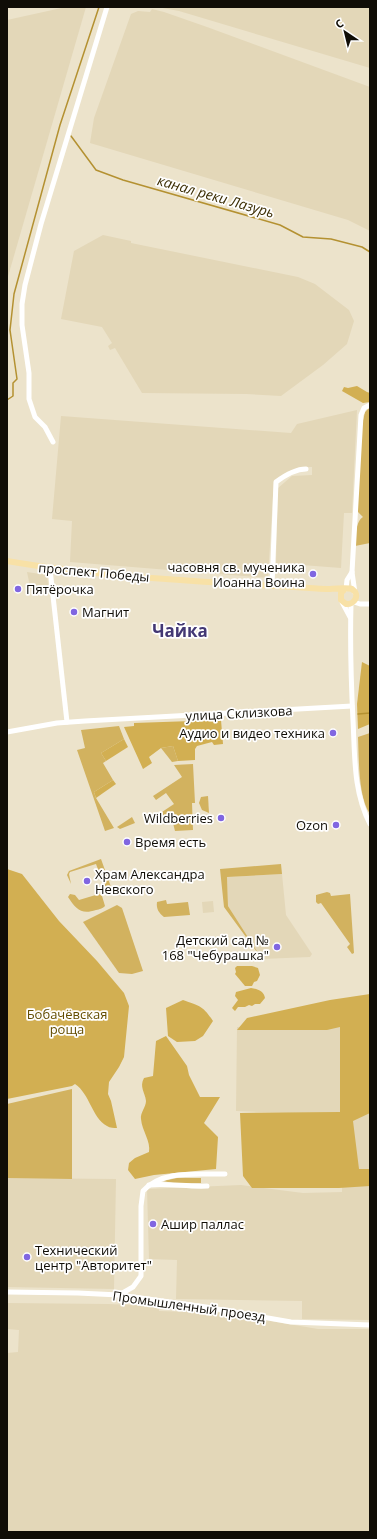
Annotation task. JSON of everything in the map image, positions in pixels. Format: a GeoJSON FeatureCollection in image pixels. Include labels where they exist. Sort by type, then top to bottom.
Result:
{"type":"FeatureCollection","features":[{"type":"Feature","properties":{"kind":"main road","name":"проспект Победы"},"geometry":{"type":"LineString","coordinates":[[7,562],[50,569],[114,575],[272,586],[352,589],[356,593]]}},
{"type":"Feature","properties":{"kind":"main road"},"geometry":{"type":"LineString","coordinates":[[326,589],[346,604],[353,603],[356,598],[356,593]]}},
{"type":"Feature","properties":{"kind":"main road"},"geometry":{"type":"LineString","coordinates":[[341,601],[340,594],[346,589]]}},
{"type":"Feature","properties":{"kind":"street"},"geometry":{"type":"LineString","coordinates":[[53,442],[45,427],[35,417],[30,399],[29,373],[22,325],[22,304],[25,285],[40,224],[107,7]]}},
{"type":"Feature","properties":{"kind":"street"},"geometry":{"type":"LineString","coordinates":[[356,593],[352,572],[354,516],[361,415],[362,410],[370,405]]}},
{"type":"Feature","properties":{"kind":"street"},"geometry":{"type":"LineString","coordinates":[[272,586],[276,482],[281,478],[301,469],[306,470]]}},
{"type":"Feature","properties":{"kind":"street"},"geometry":{"type":"LineString","coordinates":[[50,569],[67,722]]}},
{"type":"Feature","properties":{"kind":"street"},"geometry":{"type":"LineString","coordinates":[[346,589],[347,580],[352,572]]}},
{"type":"Feature","properties":{"kind":"street"},"geometry":{"type":"LineString","coordinates":[[341,601],[351,620]]}},
{"type":"Feature","properties":{"kind":"street"},"geometry":{"type":"LineString","coordinates":[[370,604],[353,603],[350,650],[357,787],[362,806],[370,824]]}},
{"type":"Feature","properties":{"kind":"street","name":"улица Склизкова"},"geometry":{"type":"LineString","coordinates":[[7,732],[67,722],[352,706]]}},
{"type":"Feature","properties":{"kind":"street"},"geometry":{"type":"LineString","coordinates":[[119,1295],[133,1287],[141,1276],[143,1190],[148,1185],[160,1179],[179,1176],[225,1174]]}},
{"type":"Feature","properties":{"kind":"street"},"geometry":{"type":"LineString","coordinates":[[148,1185],[206,1186]]}},
{"type":"Feature","properties":{"kind":"street","name":"Промышленный проезд"},"geometry":{"type":"LineString","coordinates":[[7,1292],[119,1295],[221,1309],[291,1322],[370,1325]]}},
{"type":"Feature","properties":{"kind":"shaded area"},"geometry":{"type":"Polygon","coordinates":[[[66,7],[86,7],[7,280],[7,20],[66,7]]]}},
{"type":"Feature","properties":{"kind":"shaded area"},"geometry":{"type":"Polygon","coordinates":[[[157,7],[370,7],[370,68],[179,11],[157,7]]]}},
{"type":"Feature","properties":{"kind":"shaded area"},"geometry":{"type":"Polygon","coordinates":[[[152,9],[207,27],[370,87],[370,231],[348,220],[90,143],[94,118],[131,14],[138,11],[150,12],[152,9]]]}},
{"type":"Feature","properties":{"kind":"shaded area"},"geometry":{"type":"Polygon","coordinates":[[[103,235],[131,241],[131,243],[298,277],[315,284],[349,310],[354,321],[347,344],[323,365],[281,396],[246,394],[142,393],[115,348],[110,350],[108,346],[112,343],[102,327],[61,319],[74,251],[103,235]]]}},
{"type":"Feature","properties":{"kind":"shaded area"},"geometry":{"type":"Polygon","coordinates":[[[7,302],[8,397],[7,397],[7,302]]]}},
{"type":"Feature","properties":{"kind":"shaded area"},"geometry":{"type":"Polygon","coordinates":[[[370,407],[370,543],[355,546],[357,526],[360,519],[363,517],[358,512],[357,496],[362,425],[365,412],[370,407]]]}},
{"type":"Feature","properties":{"kind":"shaded area"},"geometry":{"type":"Polygon","coordinates":[[[357,410],[352,513],[344,513],[341,568],[276,563],[278,488],[292,476],[312,475],[312,467],[302,467],[274,480],[268,578],[70,562],[72,521],[52,519],[61,416],[291,433],[297,424],[357,410]]]}},
{"type":"Feature","properties":{"kind":"shaded area"},"geometry":{"type":"Polygon","coordinates":[[[27,572],[47,575],[49,594],[31,591],[27,572]]]}},
{"type":"Feature","properties":{"kind":"shaded area"},"geometry":{"type":"Polygon","coordinates":[[[119,726],[124,739],[101,753],[106,761],[103,763],[113,780],[94,792],[114,828],[105,831],[77,750],[85,748],[81,730],[119,726]]]}},
{"type":"Feature","properties":{"kind":"shaded area"},"geometry":{"type":"Polygon","coordinates":[[[370,733],[370,814],[366,807],[361,788],[358,737],[370,733]]]}},
{"type":"Feature","properties":{"kind":"shaded area"},"geometry":{"type":"Polygon","coordinates":[[[173,746],[178,761],[172,762],[161,748],[173,746]]]}},
{"type":"Feature","properties":{"kind":"shaded area"},"geometry":{"type":"Polygon","coordinates":[[[193,764],[195,803],[192,803],[193,830],[175,831],[173,823],[162,823],[162,812],[174,804],[166,793],[156,800],[153,796],[182,777],[174,765],[193,764]]]}},
{"type":"Feature","properties":{"kind":"shaded area"},"geometry":{"type":"Polygon","coordinates":[[[208,796],[209,813],[202,810],[199,803],[201,797],[208,796]]]}},
{"type":"Feature","properties":{"kind":"shaded area"},"geometry":{"type":"Polygon","coordinates":[[[132,817],[135,823],[120,829],[117,827],[132,817]]]}},
{"type":"Feature","properties":{"kind":"shaded area"},"geometry":{"type":"Polygon","coordinates":[[[101,859],[111,887],[105,888],[96,864],[70,872],[71,884],[67,875],[69,871],[101,859]]]}},
{"type":"Feature","properties":{"kind":"shaded area"},"geometry":{"type":"Polygon","coordinates":[[[281,864],[282,874],[227,877],[228,906],[262,959],[224,907],[220,869],[281,864]]]}},
{"type":"Feature","properties":{"kind":"shaded area"},"geometry":{"type":"Polygon","coordinates":[[[282,874],[286,915],[312,954],[310,957],[262,959],[228,906],[227,877],[282,874]]]}},
{"type":"Feature","properties":{"kind":"shaded area"},"geometry":{"type":"Polygon","coordinates":[[[327,892],[330,893],[331,896],[350,894],[354,953],[352,954],[347,947],[350,944],[321,903],[318,904],[316,902],[316,895],[327,892]]]}},
{"type":"Feature","properties":{"kind":"shaded area"},"geometry":{"type":"Polygon","coordinates":[[[70,894],[75,895],[79,900],[99,894],[102,896],[105,906],[101,909],[86,912],[79,910],[68,897],[70,894]]]}},
{"type":"Feature","properties":{"kind":"shaded area"},"geometry":{"type":"Polygon","coordinates":[[[166,900],[167,904],[188,902],[190,915],[164,917],[158,911],[157,902],[166,900]]]}},
{"type":"Feature","properties":{"kind":"shaded area"},"geometry":{"type":"Polygon","coordinates":[[[213,901],[214,912],[203,913],[202,902],[213,901]]]}},
{"type":"Feature","properties":{"kind":"shaded area"},"geometry":{"type":"Polygon","coordinates":[[[117,905],[122,908],[143,971],[132,974],[119,973],[83,922],[117,905]]]}},
{"type":"Feature","properties":{"kind":"shaded area"},"geometry":{"type":"Polygon","coordinates":[[[370,999],[370,1320],[302,1319],[302,1301],[176,1299],[177,1260],[149,1259],[147,1189],[241,1185],[303,1193],[342,1192],[343,1115],[236,1111],[237,1027],[342,1023],[370,999]]]}},
{"type":"Feature","properties":{"kind":"shaded area"},"geometry":{"type":"Polygon","coordinates":[[[72,1089],[72,1179],[7,1178],[7,1104],[72,1089]]]}},
{"type":"Feature","properties":{"kind":"shaded area"},"geometry":{"type":"Polygon","coordinates":[[[7,1178],[116,1179],[114,1289],[7,1287],[7,1178]]]}},
{"type":"Feature","properties":{"kind":"shaded area"},"geometry":{"type":"Polygon","coordinates":[[[177,1178],[201,1178],[201,1183],[173,1183],[163,1181],[177,1178]]]}},
{"type":"Feature","properties":{"kind":"shaded area"},"geometry":{"type":"Polygon","coordinates":[[[7,1303],[159,1306],[159,1311],[222,1313],[318,1329],[370,1329],[370,1532],[7,1532],[7,1353],[18,1352],[19,1330],[7,1329],[7,1303]]]}},
{"type":"Feature","properties":{"kind":"green space"},"geometry":{"type":"Polygon","coordinates":[[[357,386],[370,393],[370,402],[363,403],[342,391],[344,387],[348,388],[357,386]]]}},
{"type":"Feature","properties":{"kind":"green space"},"geometry":{"type":"Polygon","coordinates":[[[362,662],[370,666],[370,724],[358,729],[357,704],[362,662]]]}},
{"type":"Feature","properties":{"kind":"green space"},"geometry":{"type":"Polygon","coordinates":[[[221,720],[223,744],[214,745],[212,742],[197,746],[195,749],[195,760],[178,761],[173,746],[161,748],[149,757],[152,763],[143,769],[124,727],[134,726],[134,723],[221,720]]]}},
{"type":"Feature","properties":{"kind":"green space"},"geometry":{"type":"Polygon","coordinates":[[[124,739],[128,747],[106,761],[101,753],[124,739]]]}},
{"type":"Feature","properties":{"kind":"green space"},"geometry":{"type":"Polygon","coordinates":[[[113,780],[116,784],[96,798],[94,792],[113,780]]]}},
{"type":"Feature","properties":{"kind":"green space","name":"Бобачёвская роща"},"geometry":{"type":"Polygon","coordinates":[[[7,869],[22,874],[59,921],[97,961],[124,993],[129,1006],[124,1057],[109,1082],[108,1094],[117,1128],[109,1127],[102,1122],[94,1112],[80,1088],[75,1084],[72,1086],[7,1099],[7,869]]]}},
{"type":"Feature","properties":{"kind":"green space"},"geometry":{"type":"Polygon","coordinates":[[[237,966],[252,966],[258,968],[260,975],[252,986],[245,986],[235,974],[235,968],[237,966]]]}},
{"type":"Feature","properties":{"kind":"green space"},"geometry":{"type":"Polygon","coordinates":[[[251,988],[260,991],[265,998],[260,1004],[238,1007],[235,1011],[232,1008],[238,1000],[235,996],[236,992],[251,988]]]}},
{"type":"Feature","properties":{"kind":"green space"},"geometry":{"type":"Polygon","coordinates":[[[370,994],[370,1113],[353,1121],[359,1169],[370,1169],[370,1186],[339,1188],[252,1188],[243,1176],[240,1113],[340,1112],[340,1027],[327,1030],[237,1030],[247,1018],[330,1000],[370,994]]]}},
{"type":"Feature","properties":{"kind":"green space"},"geometry":{"type":"Polygon","coordinates":[[[183,1000],[201,1007],[213,1021],[203,1036],[195,1041],[177,1042],[168,1036],[166,1008],[183,1000]]]}},
{"type":"Feature","properties":{"kind":"green space"},"geometry":{"type":"Polygon","coordinates":[[[166,1036],[187,1066],[189,1075],[200,1097],[220,1097],[204,1123],[218,1137],[216,1169],[154,1175],[135,1179],[128,1170],[129,1163],[135,1158],[149,1152],[149,1144],[141,1119],[141,1114],[146,1101],[142,1084],[144,1078],[153,1076],[156,1041],[166,1036]]]}},
{"type":"Feature","properties":{"kind":"waterway"},"geometry":{"type":"LineString","coordinates":[[7,400],[13,396],[13,383],[17,379],[10,330],[14,294],[60,125],[99,7]]}},
{"type":"Feature","properties":{"kind":"waterway","name":"канал реки Лазурь"},"geometry":{"type":"LineString","coordinates":[[71,136],[96,170],[123,180],[280,225],[303,237],[331,239],[362,247],[370,252]]}},
{"type":"Feature","properties":{"kind":"waterway"},"geometry":{"type":"LineString","coordinates":[[358,714],[370,713]]}},
{"type":"Feature","properties":{"kind":"place","name":"часовня св. мученика Иоанна Воина"},"geometry":{"type":"Point","coordinates":[313,574]}},
{"type":"Feature","properties":{"kind":"place","name":"Пятёрочка"},"geometry":{"type":"Point","coordinates":[18,589]}},
{"type":"Feature","properties":{"kind":"place","name":"Магнит"},"geometry":{"type":"Point","coordinates":[74,612]}},
{"type":"Feature","properties":{"kind":"place","name":"Аудио и видео техника"},"geometry":{"type":"Point","coordinates":[333,733]}},
{"type":"Feature","properties":{"kind":"place","name":"Wildberries"},"geometry":{"type":"Point","coordinates":[221,818]}},
{"type":"Feature","properties":{"kind":"place","name":"Ozon"},"geometry":{"type":"Point","coordinates":[336,825]}},
{"type":"Feature","properties":{"kind":"place","name":"Время есть"},"geometry":{"type":"Point","coordinates":[127,842]}},
{"type":"Feature","properties":{"kind":"place","name":"Храм Александра Невского"},"geometry":{"type":"Point","coordinates":[87,881]}},
{"type":"Feature","properties":{"kind":"place","name":"Детский сад № 168 \"Чебурашка\""},"geometry":{"type":"Point","coordinates":[277,947]}},
{"type":"Feature","properties":{"kind":"place","name":"Ашир паллас"},"geometry":{"type":"Point","coordinates":[153,1224]}},
{"type":"Feature","properties":{"kind":"place","name":"Технический центр \"Авторитет\""},"geometry":{"type":"Point","coordinates":[27,1257]}},
{"type":"Feature","properties":{"kind":"district","name":"Чайка"},"geometry":{"type":"Point","coordinates":[180,630]}}]}
